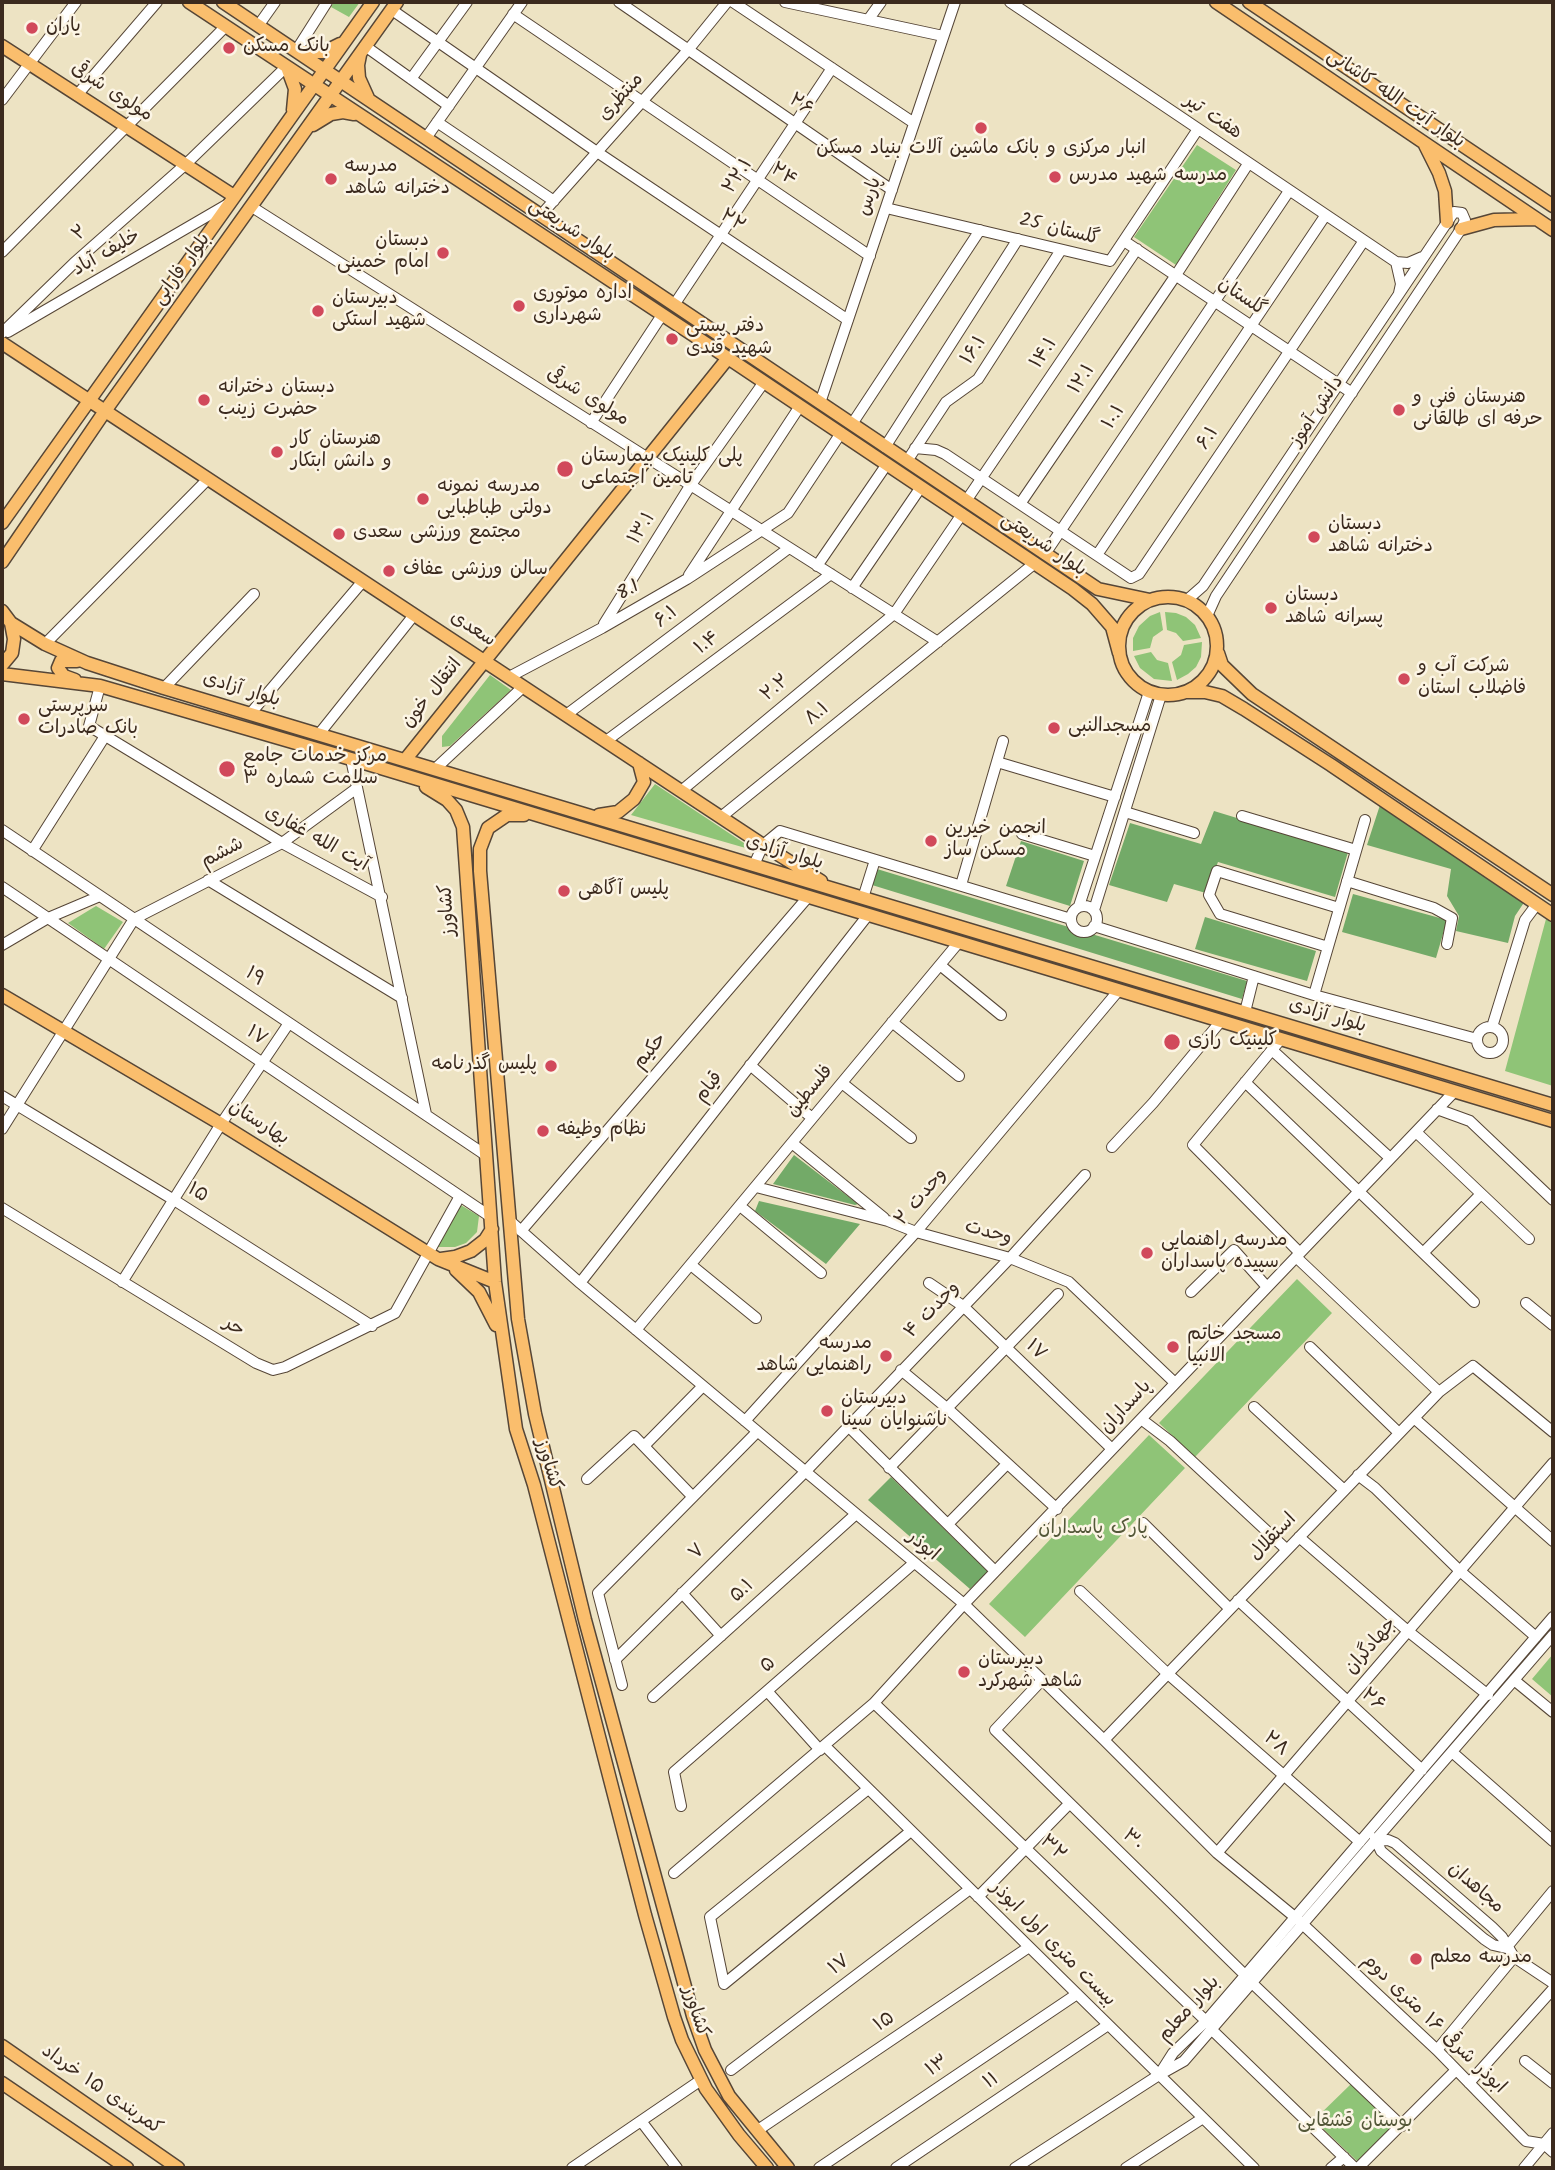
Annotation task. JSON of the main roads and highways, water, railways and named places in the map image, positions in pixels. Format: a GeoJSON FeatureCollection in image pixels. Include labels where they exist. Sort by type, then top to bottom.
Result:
{"type":"FeatureCollection","features":[{"type":"Feature","properties":{"kind":"main road","name":"بلوار شریعتی"},"geometry":{"type":"LineString","coordinates":[[188,2],[1035,563],[1092,604],[1112,627],[1119,653]]}},
{"type":"Feature","properties":{"kind":"main road","name":"بلوار شریعتی"},"geometry":{"type":"LineString","coordinates":[[223,2],[1098,589],[1150,600]]}},
{"type":"Feature","properties":{"kind":"main road","name":"بلوار فارابی"},"geometry":{"type":"LineString","coordinates":[[2,523],[373,2]]}},
{"type":"Feature","properties":{"kind":"main road","name":"بلوار آیت الله کاشانی"},"geometry":{"type":"LineString","coordinates":[[1216,2],[1553,230]]}},
{"type":"Feature","properties":{"kind":"main road","name":"بلوار آیت الله کاشانی"},"geometry":{"type":"LineString","coordinates":[[1249,2],[1553,206]]}},
{"type":"Feature","properties":{"kind":"main road","name":"بلوار فارابی"},"geometry":{"type":"LineString","coordinates":[[2,562],[105,411],[394,6]]}},
{"type":"Feature","properties":{"kind":"main road"},"geometry":{"type":"LineString","coordinates":[[296,51],[308,54],[324,52],[343,42]]}},
{"type":"Feature","properties":{"kind":"main road","name":"مولوی شرقی"},"geometry":{"type":"LineString","coordinates":[[2,46],[186,164],[231,200]]}},
{"type":"Feature","properties":{"kind":"main road"},"geometry":{"type":"LineString","coordinates":[[363,49],[358,65],[359,78],[370,101]]}},
{"type":"Feature","properties":{"kind":"main road"},"geometry":{"type":"LineString","coordinates":[[286,67],[296,96],[293,112]]}},
{"type":"Feature","properties":{"kind":"main road"},"geometry":{"type":"LineString","coordinates":[[360,117],[352,102],[359,98],[370,101]]}},
{"type":"Feature","properties":{"kind":"main road"},"geometry":{"type":"LineString","coordinates":[[307,129],[323,117],[338,112],[360,117]]}},
{"type":"Feature","properties":{"kind":"main road"},"geometry":{"type":"LineString","coordinates":[[1425,145],[1445,191],[1447,222]]}},
{"type":"Feature","properties":{"kind":"main road"},"geometry":{"type":"LineString","coordinates":[[1461,229],[1494,220],[1538,219]]}},
{"type":"Feature","properties":{"kind":"main road"},"geometry":{"type":"LineString","coordinates":[[621,287],[629,275]]}},
{"type":"Feature","properties":{"kind":"main road","name":"سعدی"},"geometry":{"type":"LineString","coordinates":[[4,347],[763,845],[835,889]]}},
{"type":"Feature","properties":{"kind":"main road","name":"انتقال خون"},"geometry":{"type":"LineString","coordinates":[[405,760],[728,358]]}},
{"type":"Feature","properties":{"kind":"main road"},"geometry":{"type":"LineString","coordinates":[[1092,604],[1100,603],[1102,598],[1098,589]]}},
{"type":"Feature","properties":{"kind":"main road"},"geometry":{"type":"LineString","coordinates":[[1553,895],[1252,694],[1222,665],[1217,639],[1207,616],[1187,600],[1175,597],[1150,600],[1129,616],[1119,640],[1119,653],[1129,676],[1155,694],[1205,692],[1222,696],[1331,765],[1553,915]]}},
{"type":"Feature","properties":{"kind":"main road"},"geometry":{"type":"LineString","coordinates":[[2,611],[14,632],[12,653],[2,665]]}},
{"type":"Feature","properties":{"kind":"main road","name":"بلوار آزادی"},"geometry":{"type":"LineString","coordinates":[[11,623],[45,644],[87,663],[164,688],[1553,1105]]}},
{"type":"Feature","properties":{"kind":"main road"},"geometry":{"type":"LineString","coordinates":[[1187,692],[1208,677],[1218,653]]}},
{"type":"Feature","properties":{"kind":"main road"},"geometry":{"type":"LineString","coordinates":[[85,683],[64,676],[58,668],[61,661],[87,663]]}},
{"type":"Feature","properties":{"kind":"main road","name":"بلوار آزادی"},"geometry":{"type":"LineString","coordinates":[[2,674],[100,686],[1221,1021],[1276,1044],[1454,1091],[1553,1121]]}},
{"type":"Feature","properties":{"kind":"main road"},"geometry":{"type":"LineString","coordinates":[[592,816],[618,812],[630,804],[644,782],[639,763]]}},
{"type":"Feature","properties":{"kind":"main road","name":"کشاورز"},"geometry":{"type":"LineString","coordinates":[[390,771],[447,800],[456,810],[463,827],[495,1282],[516,1429],[534,1485],[681,2040],[701,2080],[739,2135],[767,2168]]}},
{"type":"Feature","properties":{"kind":"main road"},"geometry":{"type":"LineString","coordinates":[[463,827],[467,794],[479,788],[509,796],[517,794]]}},
{"type":"Feature","properties":{"kind":"main road","name":"کشاورز"},"geometry":{"type":"LineString","coordinates":[[541,816],[507,815],[488,828],[480,849],[518,1320],[535,1415],[577,1586],[683,1984],[705,2050],[729,2096],[788,2168]]}},
{"type":"Feature","properties":{"kind":"main road"},"geometry":{"type":"LineString","coordinates":[[466,872],[480,871]]}},
{"type":"Feature","properties":{"kind":"main road"},"geometry":{"type":"LineString","coordinates":[[1070,976],[1074,961]]}},
{"type":"Feature","properties":{"kind":"main road","name":"بهارستان"},"geometry":{"type":"LineString","coordinates":[[2,995],[221,1124],[433,1256],[495,1282]]}},
{"type":"Feature","properties":{"kind":"main road"},"geometry":{"type":"LineString","coordinates":[[476,1014],[493,1013]]}},
{"type":"Feature","properties":{"kind":"main road"},"geometry":{"type":"LineString","coordinates":[[503,1146],[500,1171],[505,1259],[495,1282],[509,1312],[535,1415]]}},
{"type":"Feature","properties":{"kind":"main road"},"geometry":{"type":"LineString","coordinates":[[433,1256],[451,1259],[471,1251],[485,1240],[492,1222]]}},
{"type":"Feature","properties":{"kind":"main road"},"geometry":{"type":"LineString","coordinates":[[433,1256],[460,1272],[479,1292],[501,1336]]}},
{"type":"Feature","properties":{"kind":"main road"},"geometry":{"type":"LineString","coordinates":[[561,1591],[577,1586]]}},
{"type":"Feature","properties":{"kind":"main road","name":"کمربندی ۱۵ خرداد"},"geometry":{"type":"LineString","coordinates":[[2,2046],[178,2168]]}},
{"type":"Feature","properties":{"kind":"main road"},"geometry":{"type":"LineString","coordinates":[[2,2083],[127,2168]]}},
{"type":"Feature","properties":{"kind":"place","name":"یاران"},"geometry":{"type":"Point","coordinates":[32,28]}},
{"type":"Feature","properties":{"kind":"place","name":"بانک مسکن"},"geometry":{"type":"Point","coordinates":[229,48]}},
{"type":"Feature","properties":{"kind":"place","name":"انبار مرکزی و بانک ماشین آلات بنیاد مسکن"},"geometry":{"type":"Point","coordinates":[981,128]}},
{"type":"Feature","properties":{"kind":"place","name":"مدرسه شهید مدرس"},"geometry":{"type":"Point","coordinates":[1055,177]}},
{"type":"Feature","properties":{"kind":"place","name":"مدرسه دخترانه شاهد"},"geometry":{"type":"Point","coordinates":[331,179]}},
{"type":"Feature","properties":{"kind":"place","name":"دبستان امام خمینی"},"geometry":{"type":"Point","coordinates":[443,253]}},
{"type":"Feature","properties":{"kind":"place","name":"اداره موتوری شهرداری"},"geometry":{"type":"Point","coordinates":[519,306]}},
{"type":"Feature","properties":{"kind":"place","name":"دبیرستان شهید استکی"},"geometry":{"type":"Point","coordinates":[318,311]}},
{"type":"Feature","properties":{"kind":"place","name":"دفتر پستی شهید قندی"},"geometry":{"type":"Point","coordinates":[672,339]}},
{"type":"Feature","properties":{"kind":"place","name":"دبستان دخترانه حضرت زینب"},"geometry":{"type":"Point","coordinates":[204,400]}},
{"type":"Feature","properties":{"kind":"place","name":"هنرستان فنی و حرفه ای طالقانی"},"geometry":{"type":"Point","coordinates":[1399,410]}},
{"type":"Feature","properties":{"kind":"place","name":"هنرستان کار و دانش ابتکار"},"geometry":{"type":"Point","coordinates":[277,452]}},
{"type":"Feature","properties":{"kind":"place","name":"پلی کلینیک بیمارستان تامین اجتماعی"},"geometry":{"type":"Point","coordinates":[565,469]}},
{"type":"Feature","properties":{"kind":"place","name":"مدرسه نمونه دولتی طباطبایی"},"geometry":{"type":"Point","coordinates":[423,499]}},
{"type":"Feature","properties":{"kind":"place","name":"مجتمع ورزشی سعدی"},"geometry":{"type":"Point","coordinates":[339,534]}},
{"type":"Feature","properties":{"kind":"place","name":"دبستان دخترانه شاهد"},"geometry":{"type":"Point","coordinates":[1314,537]}},
{"type":"Feature","properties":{"kind":"place","name":"سالن ورزشی عفاف"},"geometry":{"type":"Point","coordinates":[389,571]}},
{"type":"Feature","properties":{"kind":"place","name":"دبستان پسرانه شاهد"},"geometry":{"type":"Point","coordinates":[1271,608]}},
{"type":"Feature","properties":{"kind":"place","name":"شرکت آب و فاضلاب استان"},"geometry":{"type":"Point","coordinates":[1404,679]}},
{"type":"Feature","properties":{"kind":"place","name":"سرپرستی بانک صادرات"},"geometry":{"type":"Point","coordinates":[24,719]}},
{"type":"Feature","properties":{"kind":"place","name":"مسجدالنبی"},"geometry":{"type":"Point","coordinates":[1054,728]}},
{"type":"Feature","properties":{"kind":"place","name":"مرکز خدمات جامع سلامت شماره ۳"},"geometry":{"type":"Point","coordinates":[227,769]}},
{"type":"Feature","properties":{"kind":"place","name":"انجمن خیرین مسکن ساز"},"geometry":{"type":"Point","coordinates":[931,841]}},
{"type":"Feature","properties":{"kind":"place","name":"پلیس آگاهی"},"geometry":{"type":"Point","coordinates":[564,891]}},
{"type":"Feature","properties":{"kind":"place","name":"کلینیک رازی"},"geometry":{"type":"Point","coordinates":[1172,1042]}},
{"type":"Feature","properties":{"kind":"place","name":"پلیس گذرنامه"},"geometry":{"type":"Point","coordinates":[551,1066]}},
{"type":"Feature","properties":{"kind":"place","name":"نظام وظیفه"},"geometry":{"type":"Point","coordinates":[543,1131]}},
{"type":"Feature","properties":{"kind":"place","name":"مدرسه راهنمایی سپیده پاسداران"},"geometry":{"type":"Point","coordinates":[1147,1253]}},
{"type":"Feature","properties":{"kind":"place","name":"مسجد خاتم الانبیا"},"geometry":{"type":"Point","coordinates":[1173,1347]}},
{"type":"Feature","properties":{"kind":"place","name":"مدرسه راهنمایی شاهد"},"geometry":{"type":"Point","coordinates":[886,1356]}},
{"type":"Feature","properties":{"kind":"place","name":"دبیرستان ناشنوایان سینا"},"geometry":{"type":"Point","coordinates":[827,1411]}},
{"type":"Feature","properties":{"kind":"place","name":"دبیرستان‌ شاهد شهرکرد"},"geometry":{"type":"Point","coordinates":[964,1672]}},
{"type":"Feature","properties":{"kind":"place","name":"مدرسه معلم"},"geometry":{"type":"Point","coordinates":[1416,1959]}},
{"type":"Feature","properties":{"kind":"park label","name":"پارک پاسداران"},"geometry":{"type":"Point","coordinates":[1093,1530]}},
{"type":"Feature","properties":{"kind":"park label","name":"بوستان قشقایی"},"geometry":{"type":"Point","coordinates":[1355,2123]}}]}
